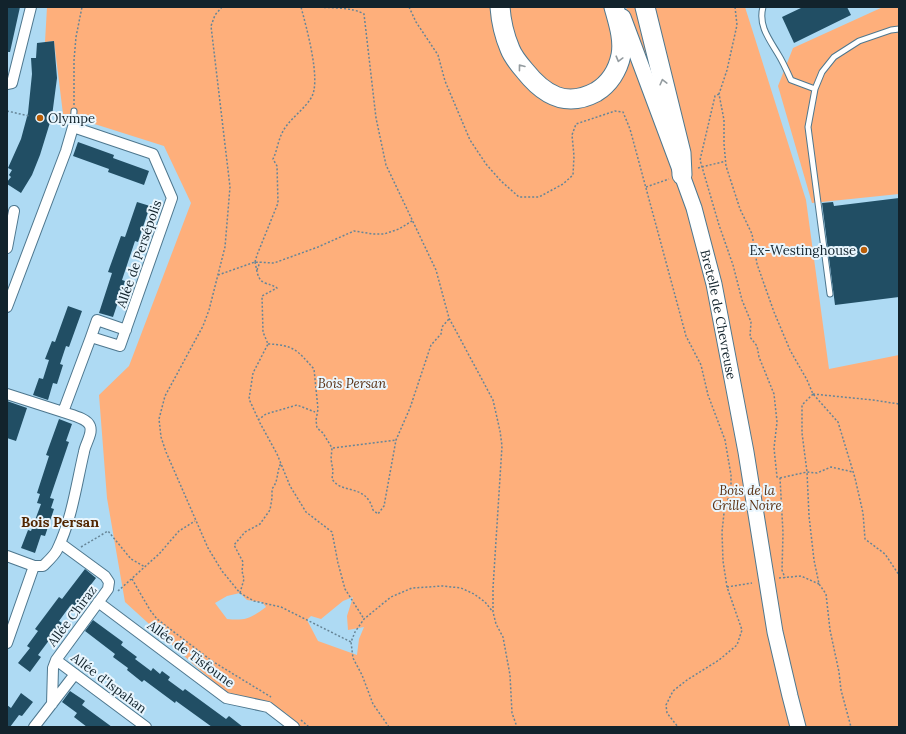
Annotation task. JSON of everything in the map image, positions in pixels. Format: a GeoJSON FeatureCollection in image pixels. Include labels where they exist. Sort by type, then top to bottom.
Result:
{"type":"FeatureCollection","features":[{"type":"Feature","properties":{"kind":"highway"},"geometry":{"type":"LineString","coordinates":[[500,7],[510,50],[518,63],[539,87],[560,98],[571,99],[592,94],[603,88],[616,70],[621,55],[622,41],[614,7]]}},
{"type":"Feature","properties":{"kind":"highway"},"geometry":{"type":"LineString","coordinates":[[645,7],[684,174]]}},
{"type":"Feature","properties":{"kind":"main road","name":"Bretelle de Chevreuse"},"geometry":{"type":"LineString","coordinates":[[619,7],[639,55],[684,174],[714,284],[746,452],[775,632],[798,727]]}},
{"type":"Feature","properties":{"kind":"street"},"geometry":{"type":"LineString","coordinates":[[7,84],[12,83],[31,7]]}},
{"type":"Feature","properties":{"kind":"street"},"geometry":{"type":"LineString","coordinates":[[7,307],[66,151],[73,127]]}},
{"type":"Feature","properties":{"kind":"street","name":"Allée de Persépolis"},"geometry":{"type":"LineString","coordinates":[[73,127],[154,154],[172,198],[120,346],[91,337]]}},
{"type":"Feature","properties":{"kind":"street"},"geometry":{"type":"LineString","coordinates":[[7,248],[14,211]]}},
{"type":"Feature","properties":{"kind":"street"},"geometry":{"type":"LineString","coordinates":[[63,412],[97,320],[126,330]]}},
{"type":"Feature","properties":{"kind":"street"},"geometry":{"type":"LineString","coordinates":[[7,394],[63,412],[86,421],[90,426],[90,434],[84,450],[74,501],[56,552],[42,566],[34,566],[7,556]]}},
{"type":"Feature","properties":{"kind":"street","name":"Allée Chiraz"},"geometry":{"type":"LineString","coordinates":[[52,704],[53,668],[56,660],[108,589],[108,582],[105,576],[60,543]]}},
{"type":"Feature","properties":{"kind":"street"},"geometry":{"type":"LineString","coordinates":[[7,643],[34,566]]}},
{"type":"Feature","properties":{"kind":"street","name":"Allée de Tisfoune"},"geometry":{"type":"LineString","coordinates":[[98,602],[226,698],[268,707],[297,723]]}},
{"type":"Feature","properties":{"kind":"street","name":"Allée d'Ispahan"},"geometry":{"type":"LineString","coordinates":[[56,660],[146,727]]}},
{"type":"Feature","properties":{"kind":"street"},"geometry":{"type":"LineString","coordinates":[[34,727],[75,674]]}},
{"type":"Feature","properties":{"kind":"lane"},"geometry":{"type":"LineString","coordinates":[[763,7],[761,21],[766,35],[791,80],[814,89]]}},
{"type":"Feature","properties":{"kind":"lane"},"geometry":{"type":"LineString","coordinates":[[830,294],[808,127],[814,89],[822,72],[834,57],[859,41],[891,30],[899,29]]}},
{"type":"Feature","properties":{"kind":"lane"},"geometry":{"type":"LineString","coordinates":[[73,127],[74,111]]}},
{"type":"Feature","properties":{"kind":"path"},"geometry":{"type":"LineString","coordinates":[[74,111],[74,60],[76,37],[82,7]]}},
{"type":"Feature","properties":{"kind":"path"},"geometry":{"type":"LineString","coordinates":[[222,7],[215,15],[211,26],[230,187],[225,247],[209,310],[203,326],[165,396],[159,419],[161,437],[195,521],[208,548],[222,571],[240,593],[254,601],[287,609],[351,642]]}},
{"type":"Feature","properties":{"kind":"path"},"geometry":{"type":"LineString","coordinates":[[301,7],[310,41],[316,85],[312,96],[302,109],[290,120],[281,134],[277,151],[273,159],[277,166],[278,204],[255,262],[259,278],[263,283],[274,285],[277,288],[262,296],[263,332],[268,344],[253,373],[250,389],[250,400],[258,420],[269,437],[290,486],[306,512],[332,532],[345,589],[364,619]]}},
{"type":"Feature","properties":{"kind":"path"},"geometry":{"type":"LineString","coordinates":[[316,7],[360,11],[364,14],[376,118],[386,166],[436,270],[449,318],[493,400],[502,446],[493,588],[493,612],[496,624],[503,637],[510,675],[512,713],[517,727]]}},
{"type":"Feature","properties":{"kind":"path"},"geometry":{"type":"LineString","coordinates":[[352,10],[357,7]]}},
{"type":"Feature","properties":{"kind":"path"},"geometry":{"type":"LineString","coordinates":[[409,7],[416,22],[438,55],[445,81],[470,140],[486,164],[501,181],[519,196],[539,197],[563,184],[573,175],[574,156],[572,135],[576,124],[615,111],[623,112],[630,128],[686,336],[702,365],[708,395],[725,440],[731,475],[731,489],[724,513],[722,532],[723,561],[731,602],[739,617],[742,630],[737,645],[719,660],[687,680],[674,691],[666,705],[667,713],[678,727]]}},
{"type":"Feature","properties":{"kind":"path"},"geometry":{"type":"LineString","coordinates":[[735,7],[737,25],[727,70],[719,94],[724,120],[726,161],[740,209],[752,234],[757,264],[774,312],[790,350],[813,394],[838,422],[864,513],[865,539],[885,554],[899,575]]}},
{"type":"Feature","properties":{"kind":"path"},"geometry":{"type":"LineString","coordinates":[[719,94],[715,96],[700,160],[719,225],[733,265],[742,300],[751,322],[750,337],[757,346],[759,357],[774,394],[777,422],[774,464],[777,477],[780,478],[783,533],[782,570],[785,578]]}},
{"type":"Feature","properties":{"kind":"path"},"geometry":{"type":"LineString","coordinates":[[7,111],[29,116]]}},
{"type":"Feature","properties":{"kind":"path"},"geometry":{"type":"LineString","coordinates":[[646,187],[702,167],[726,161]]}},
{"type":"Feature","properties":{"kind":"path"},"geometry":{"type":"LineString","coordinates":[[218,275],[255,262],[274,262],[318,247],[354,231],[384,234],[398,229],[412,221]]}},
{"type":"Feature","properties":{"kind":"path"},"geometry":{"type":"LineString","coordinates":[[257,271],[260,262]]}},
{"type":"Feature","properties":{"kind":"path"},"geometry":{"type":"LineString","coordinates":[[268,344],[284,344],[293,348],[314,369],[318,409],[316,420],[317,428],[323,433],[332,448],[332,479],[335,484],[364,494],[373,510],[378,514],[384,506],[396,440],[410,408],[431,345],[441,334],[442,327],[449,318]]}},
{"type":"Feature","properties":{"kind":"path"},"geometry":{"type":"LineString","coordinates":[[813,394],[899,404]]}},
{"type":"Feature","properties":{"kind":"path"},"geometry":{"type":"LineString","coordinates":[[813,394],[802,405],[802,433],[807,472],[809,516],[819,584],[826,594],[830,630],[839,672],[841,690],[851,727]]}},
{"type":"Feature","properties":{"kind":"path"},"geometry":{"type":"LineString","coordinates":[[258,420],[266,414],[297,405],[316,412]]}},
{"type":"Feature","properties":{"kind":"path"},"geometry":{"type":"LineString","coordinates":[[332,448],[396,440]]}},
{"type":"Feature","properties":{"kind":"path"},"geometry":{"type":"LineString","coordinates":[[240,593],[244,578],[242,571],[243,562],[234,545],[245,532],[260,524],[270,510],[272,489],[276,483],[278,469],[281,463]]}},
{"type":"Feature","properties":{"kind":"path"},"geometry":{"type":"LineString","coordinates":[[780,478],[807,472],[817,473],[831,466],[853,472]]}},
{"type":"Feature","properties":{"kind":"path"},"geometry":{"type":"LineString","coordinates":[[108,589],[118,591],[159,554],[179,532],[195,521]]}},
{"type":"Feature","properties":{"kind":"path"},"geometry":{"type":"LineString","coordinates":[[72,552],[108,531],[131,559],[145,567]]}},
{"type":"Feature","properties":{"kind":"path"},"geometry":{"type":"LineString","coordinates":[[779,578],[801,576],[819,584]]}},
{"type":"Feature","properties":{"kind":"path"},"geometry":{"type":"LineString","coordinates":[[132,579],[157,619],[212,661],[275,700]]}},
{"type":"Feature","properties":{"kind":"path"},"geometry":{"type":"LineString","coordinates":[[727,587],[752,583]]}},
{"type":"Feature","properties":{"kind":"path"},"geometry":{"type":"LineString","coordinates":[[389,727],[373,704],[362,675],[353,658],[351,642],[355,632],[364,619],[391,597],[412,588],[443,586],[461,588],[474,594],[493,612]]}},
{"type":"Feature","properties":{"kind":"path"},"geometry":{"type":"LineString","coordinates":[[297,723],[309,727]]}},
{"type":"Feature","properties":{"kind":"green space","name":"Bois Persan"},"geometry":{"type":"Polygon","coordinates":[[[47,7],[496,7],[508,58],[573,102],[638,45],[626,7],[745,7],[806,200],[829,369],[899,355],[899,727],[300,727],[286,713],[236,701],[125,602],[107,498],[99,395],[129,366],[191,203],[164,146],[63,114],[54,41],[45,42],[47,7]],[[240,593],[227,596],[215,603],[227,619],[239,620],[248,618],[266,607],[262,602],[247,600],[240,593]],[[353,597],[343,601],[321,619],[311,616],[307,620],[318,641],[357,655],[359,639],[364,627],[348,630],[347,616],[353,597]]]}},
{"type":"Feature","properties":{"kind":"green space"},"geometry":{"type":"Polygon","coordinates":[[[507,7],[608,7],[615,54],[607,72],[595,84],[573,91],[556,89],[539,78],[521,55],[512,29],[507,7]]]}},
{"type":"Feature","properties":{"kind":"green space"},"geometry":{"type":"Polygon","coordinates":[[[883,7],[899,7],[899,194],[812,203],[778,86],[793,48],[883,7]]]}},
{"type":"Feature","properties":{"kind":"building"},"geometry":{"type":"Polygon","coordinates":[[[7,7],[20,7],[10,52],[7,52],[7,7]]]}},
{"type":"Feature","properties":{"kind":"building"},"geometry":{"type":"Polygon","coordinates":[[[803,7],[847,7],[851,15],[794,43],[782,17],[803,7]]]}},
{"type":"Feature","properties":{"kind":"building","name":"Olympe"},"geometry":{"type":"Polygon","coordinates":[[[54,41],[57,78],[52,116],[32,175],[21,193],[7,184],[11,177],[9,175],[12,170],[8,168],[21,139],[28,113],[32,74],[31,58],[36,58],[37,43],[54,41]]]}},
{"type":"Feature","properties":{"kind":"building"},"geometry":{"type":"Polygon","coordinates":[[[78,142],[114,155],[113,158],[149,171],[144,185],[108,172],[109,169],[73,156],[78,142]]]}},
{"type":"Feature","properties":{"kind":"building","name":"Ex-Westinghouse"},"geometry":{"type":"Polygon","coordinates":[[[899,198],[899,297],[835,305],[822,203],[833,202],[834,206],[899,198]]]}},
{"type":"Feature","properties":{"kind":"building"},"geometry":{"type":"Polygon","coordinates":[[[137,202],[150,206],[138,242],[135,241],[122,280],[125,281],[113,317],[99,313],[112,273],[108,272],[121,236],[125,237],[137,202]]]}},
{"type":"Feature","properties":{"kind":"building"},"geometry":{"type":"Polygon","coordinates":[[[68,306],[82,311],[69,347],[66,346],[60,364],[63,365],[57,384],[53,383],[48,400],[33,395],[39,378],[43,379],[49,360],[45,359],[52,341],[55,342],[68,306]]]}},
{"type":"Feature","properties":{"kind":"building"},"geometry":{"type":"Polygon","coordinates":[[[7,401],[27,408],[16,441],[7,438],[7,401]]]}},
{"type":"Feature","properties":{"kind":"building"},"geometry":{"type":"Polygon","coordinates":[[[59,419],[72,424],[66,441],[69,442],[50,498],[54,499],[51,508],[54,509],[45,536],[41,535],[35,553],[21,548],[28,530],[31,531],[41,504],[37,503],[40,494],[37,493],[49,456],[46,455],[59,419]]]}},
{"type":"Feature","properties":{"kind":"building"},"geometry":{"type":"Polygon","coordinates":[[[85,569],[96,578],[73,608],[70,606],[59,621],[62,623],[38,655],[41,657],[30,672],[18,663],[30,648],[27,646],[38,631],[35,629],[59,597],[62,599],[85,569]]]}},
{"type":"Feature","properties":{"kind":"building"},"geometry":{"type":"Polygon","coordinates":[[[93,620],[123,642],[121,645],[137,657],[135,659],[151,671],[153,668],[160,674],[162,671],[170,677],[168,680],[183,691],[185,689],[226,719],[229,716],[243,727],[212,727],[176,701],[175,703],[144,680],[142,682],[127,670],[128,668],[113,657],[115,654],[85,631],[93,620]]]}},
{"type":"Feature","properties":{"kind":"building"},"geometry":{"type":"Polygon","coordinates":[[[70,691],[85,701],[82,705],[112,727],[87,727],[74,717],[77,713],[62,702],[70,691]]]}},
{"type":"Feature","properties":{"kind":"building"},"geometry":{"type":"Polygon","coordinates":[[[21,693],[33,702],[22,716],[19,715],[10,727],[7,727],[7,705],[11,708],[21,693]]]}},
{"type":"Feature","properties":{"kind":"place","name":"Olympe"},"geometry":{"type":"Point","coordinates":[40,118]}},
{"type":"Feature","properties":{"kind":"place","name":"Ex-Westinghouse"},"geometry":{"type":"Point","coordinates":[864,250]}},
{"type":"Feature","properties":{"kind":"district","name":"Bois Persan"},"geometry":{"type":"Point","coordinates":[60,522]}},
{"type":"Feature","properties":{"kind":"park label","name":"Bois de la Grille Noire"},"geometry":{"type":"Point","coordinates":[747,498]}}]}
